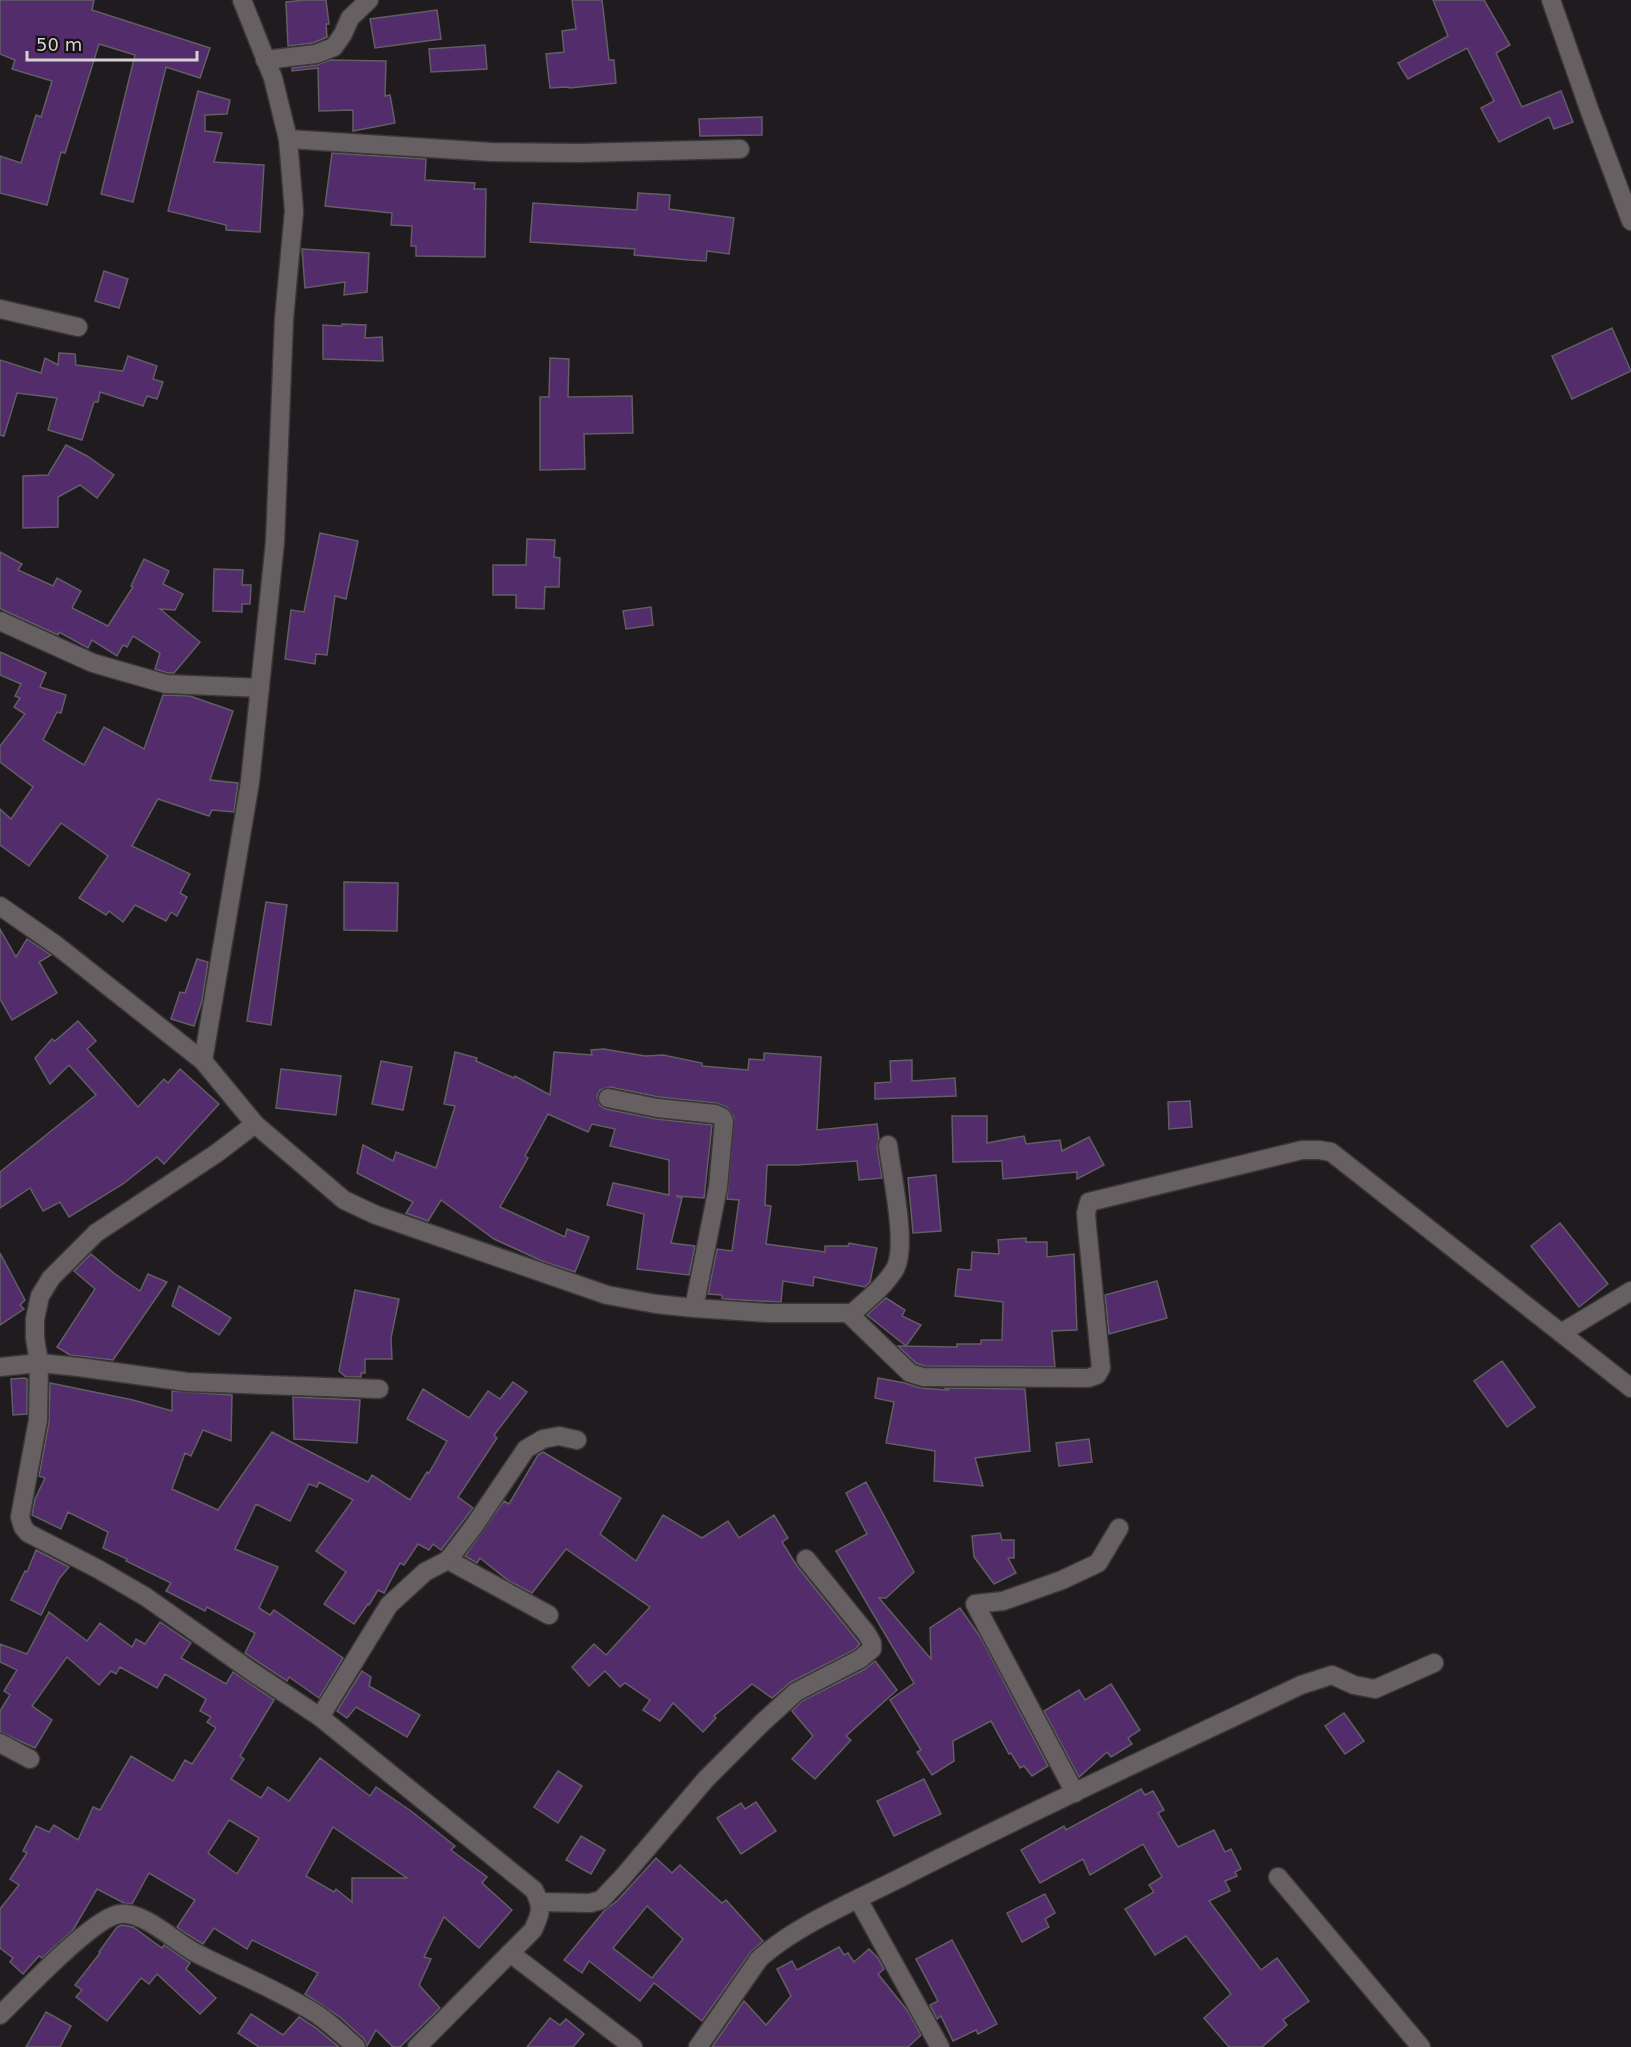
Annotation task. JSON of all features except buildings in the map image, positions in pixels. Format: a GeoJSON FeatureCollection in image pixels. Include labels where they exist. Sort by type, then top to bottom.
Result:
{"type":"FeatureCollection","features":[{"type":"Feature","properties":{"kind":"street"},"geometry":{"type":"LineString","coordinates":[[203,1061],[250,782],[275,542],[284,319],[294,211],[288,139],[273,78],[242,0]]}},
{"type":"Feature","properties":{"kind":"street"},"geometry":{"type":"LineString","coordinates":[[265,60],[316,54],[334,47],[350,18],[369,0]]}},
{"type":"Feature","properties":{"kind":"street"},"geometry":{"type":"LineString","coordinates":[[1551,0],[1631,220]]}},
{"type":"Feature","properties":{"kind":"street"},"geometry":{"type":"LineString","coordinates":[[288,139],[491,152],[578,153],[740,149]]}},
{"type":"Feature","properties":{"kind":"street"},"geometry":{"type":"LineString","coordinates":[[0,309],[78,327]]}},
{"type":"Feature","properties":{"kind":"street"},"geometry":{"type":"LineString","coordinates":[[0,621],[93,663],[166,684],[260,688]]}},
{"type":"Feature","properties":{"kind":"street"},"geometry":{"type":"LineString","coordinates":[[0,906],[56,945],[203,1061],[255,1124],[344,1200],[376,1215],[608,1295],[694,1308],[769,1313],[839,1313],[850,1316],[910,1373],[923,1377],[1088,1378],[1097,1375],[1101,1368],[1086,1213],[1089,1202],[1302,1150],[1319,1150],[1331,1152],[1631,1388]]}},
{"type":"Feature","properties":{"kind":"street"},"geometry":{"type":"LineString","coordinates":[[608,1098],[657,1108],[715,1114],[722,1117],[724,1121],[718,1187],[694,1308]]}},
{"type":"Feature","properties":{"kind":"street"},"geometry":{"type":"LineString","coordinates":[[255,1124],[217,1153],[96,1233],[51,1278],[40,1296],[35,1319],[39,1363],[38,1420],[20,1517],[22,1527],[28,1533],[146,1597],[248,1670],[320,1717],[534,1890],[540,1902],[540,1915],[533,1930],[417,2047]]}},
{"type":"Feature","properties":{"kind":"street"},"geometry":{"type":"LineString","coordinates":[[850,1316],[884,1285],[898,1262],[899,1233],[888,1145]]}},
{"type":"Feature","properties":{"kind":"street"},"geometry":{"type":"LineString","coordinates":[[1561,1333],[1631,1291]]}},
{"type":"Feature","properties":{"kind":"street"},"geometry":{"type":"LineString","coordinates":[[0,1366],[39,1363],[188,1382],[379,1389]]}},
{"type":"Feature","properties":{"kind":"street"},"geometry":{"type":"LineString","coordinates":[[320,1717],[389,1605],[425,1572],[448,1560],[526,1449],[543,1439],[559,1436],[577,1440]]}},
{"type":"Feature","properties":{"kind":"street"},"geometry":{"type":"LineString","coordinates":[[1075,1792],[975,1604],[1004,1601],[1062,1580],[1098,1563],[1119,1528]]}},
{"type":"Feature","properties":{"kind":"street"},"geometry":{"type":"LineString","coordinates":[[540,1902],[590,1904],[601,1900],[706,1779],[763,1722],[796,1692],[860,1659],[872,1649],[872,1643],[867,1634],[806,1559]]}},
{"type":"Feature","properties":{"kind":"street"},"geometry":{"type":"LineString","coordinates":[[448,1560],[549,1615]]}},
{"type":"Feature","properties":{"kind":"street"},"geometry":{"type":"LineString","coordinates":[[698,2047],[751,1968],[764,1955],[814,1922],[858,1899],[962,1846],[1301,1685],[1332,1675],[1354,1685],[1375,1689],[1434,1663]]}},
{"type":"Feature","properties":{"kind":"street"},"geometry":{"type":"LineString","coordinates":[[0,1743],[30,1759]]}},
{"type":"Feature","properties":{"kind":"street"},"geometry":{"type":"LineString","coordinates":[[1278,1877],[1421,2047]]}},
{"type":"Feature","properties":{"kind":"street"},"geometry":{"type":"LineString","coordinates":[[858,1899],[940,2047]]}},
{"type":"Feature","properties":{"kind":"street"},"geometry":{"type":"LineString","coordinates":[[0,2015],[56,1960],[103,1920],[119,1913],[132,1914],[147,1921],[194,1952],[299,2004],[319,2016],[356,2047]]}},
{"type":"Feature","properties":{"kind":"street"},"geometry":{"type":"LineString","coordinates":[[510,1953],[633,2047]]}}]}
